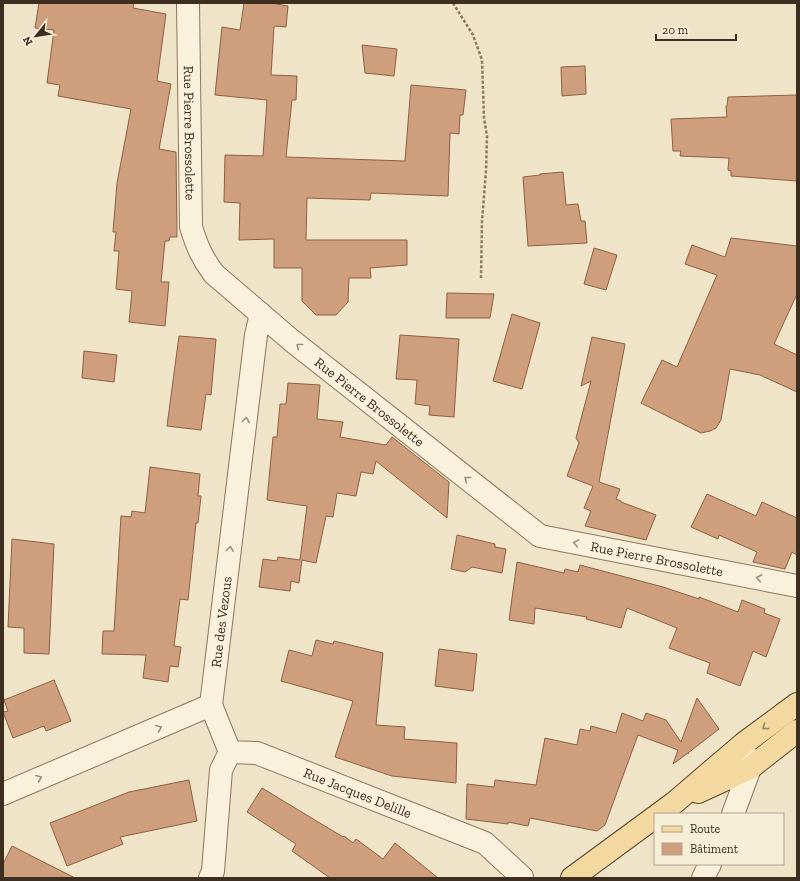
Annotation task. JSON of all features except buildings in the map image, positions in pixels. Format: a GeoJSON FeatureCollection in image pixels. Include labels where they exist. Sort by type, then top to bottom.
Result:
{"type":"FeatureCollection","features":[{"type":"Feature","properties":{"kind":"main road"},"geometry":{"type":"LineString","coordinates":[[666,809],[743,744],[797,704]]}},
{"type":"Feature","properties":{"kind":"main road"},"geometry":{"type":"LineString","coordinates":[[666,809],[750,768],[797,731]]}},
{"type":"Feature","properties":{"kind":"main road"},"geometry":{"type":"LineString","coordinates":[[572,878],[654,818]]}},
{"type":"Feature","properties":{"kind":"street","name":"Rue Pierre Brossolette"},"geometry":{"type":"LineString","coordinates":[[188,3],[191,227],[204,261],[214,274],[290,340],[540,536],[797,586]]}},
{"type":"Feature","properties":{"kind":"street","name":"Rue des Vezous"},"geometry":{"type":"LineString","coordinates":[[211,705],[256,335],[261,314]]}},
{"type":"Feature","properties":{"kind":"street"},"geometry":{"type":"LineString","coordinates":[[3,794],[211,705],[230,752],[221,770],[213,871],[210,878]]}},
{"type":"Feature","properties":{"kind":"street"},"geometry":{"type":"LineString","coordinates":[[733,813],[750,768],[743,744]]}},
{"type":"Feature","properties":{"kind":"street","name":"Rue Jacques Delille"},"geometry":{"type":"LineString","coordinates":[[230,752],[257,753],[485,843],[522,877]]}},
{"type":"Feature","properties":{"kind":"street"},"geometry":{"type":"LineString","coordinates":[[703,878],[710,865]]}},
{"type":"Feature","properties":{"kind":"path"},"geometry":{"type":"LineString","coordinates":[[453,3],[473,35],[482,60],[484,118],[487,136],[482,221],[481,278]]}}]}
